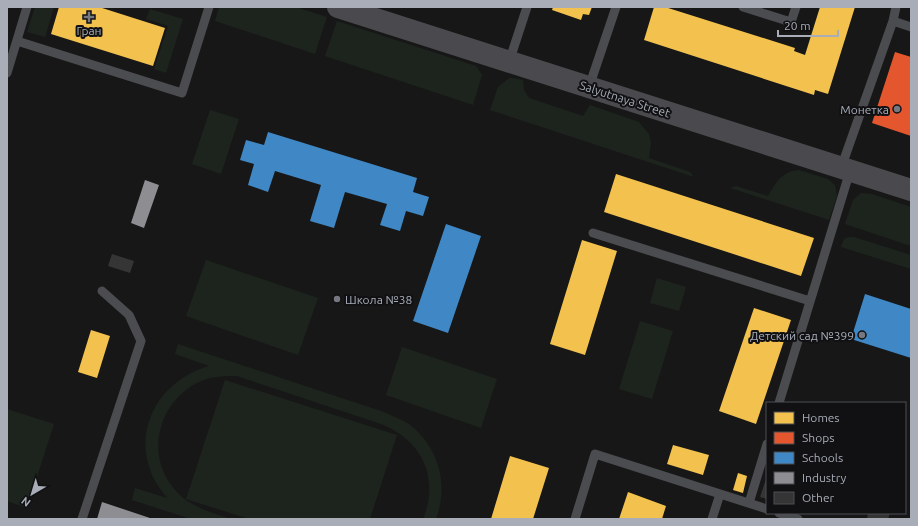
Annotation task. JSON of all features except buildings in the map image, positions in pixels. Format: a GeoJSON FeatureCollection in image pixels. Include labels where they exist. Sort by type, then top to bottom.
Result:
{"type":"FeatureCollection","features":[{"type":"Feature","properties":{"kind":"street","name":"Salyutnaya Street"},"geometry":{"type":"LineString","coordinates":[[338,7],[911,190]]}},
{"type":"Feature","properties":{"kind":"lane"},"geometry":{"type":"LineString","coordinates":[[7,73],[27,7]]}},
{"type":"Feature","properties":{"kind":"lane"},"geometry":{"type":"LineString","coordinates":[[17,41],[182,93],[209,7]]}},
{"type":"Feature","properties":{"kind":"lane"},"geometry":{"type":"LineString","coordinates":[[509,62],[527,7]]}},
{"type":"Feature","properties":{"kind":"lane"},"geometry":{"type":"LineString","coordinates":[[589,87],[616,7]]}},
{"type":"Feature","properties":{"kind":"lane"},"geometry":{"type":"LineString","coordinates":[[743,7],[791,22],[796,7]]}},
{"type":"Feature","properties":{"kind":"lane"},"geometry":{"type":"LineString","coordinates":[[779,402],[810,301],[845,169],[893,21],[896,7]]}},
{"type":"Feature","properties":{"kind":"lane"},"geometry":{"type":"LineString","coordinates":[[893,21],[911,27]]}},
{"type":"Feature","properties":{"kind":"lane"},"geometry":{"type":"LineString","coordinates":[[593,233],[810,301]]}},
{"type":"Feature","properties":{"kind":"lane"},"geometry":{"type":"LineString","coordinates":[[82,519],[141,341],[129,315],[102,291]]}},
{"type":"Feature","properties":{"kind":"lane"},"geometry":{"type":"LineString","coordinates":[[749,503],[766,447]]}},
{"type":"Feature","properties":{"kind":"lane"},"geometry":{"type":"LineString","coordinates":[[575,519],[594,454],[766,509]]}},
{"type":"Feature","properties":{"kind":"lane"},"geometry":{"type":"LineString","coordinates":[[712,519],[720,494]]}},
{"type":"Feature","properties":{"kind":"lane"},"geometry":{"type":"LineString","coordinates":[[782,514],[798,519]]}},
{"type":"Feature","properties":{"kind":"shaded area"},"geometry":{"type":"Polygon","coordinates":[[[35,7],[54,7],[45,37],[27,32],[35,7]]]}},
{"type":"Feature","properties":{"kind":"shaded area"},"geometry":{"type":"Polygon","coordinates":[[[219,7],[296,7],[327,17],[315,54],[215,21],[219,7]]]}},
{"type":"Feature","properties":{"kind":"shaded area"},"geometry":{"type":"Polygon","coordinates":[[[150,9],[183,19],[166,73],[154,69],[168,26],[146,19],[150,9]]]}},
{"type":"Feature","properties":{"kind":"shaded area"},"geometry":{"type":"Polygon","coordinates":[[[337,21],[476,66],[482,75],[473,105],[325,56],[337,21]]]}},
{"type":"Feature","properties":{"kind":"shaded area"},"geometry":{"type":"Polygon","coordinates":[[[509,78],[523,80],[524,90],[529,98],[583,116],[590,105],[639,122],[649,134],[651,143],[649,158],[690,172],[694,177],[490,110],[498,87],[509,78]]]}},
{"type":"Feature","properties":{"kind":"shaded area"},"geometry":{"type":"Polygon","coordinates":[[[210,110],[239,119],[221,174],[192,164],[210,110]]]}},
{"type":"Feature","properties":{"kind":"shaded area"},"geometry":{"type":"Polygon","coordinates":[[[799,170],[828,179],[835,185],[837,196],[829,220],[730,188],[736,186],[768,196],[780,178],[788,173],[799,170]]]}},
{"type":"Feature","properties":{"kind":"shaded area"},"geometry":{"type":"Polygon","coordinates":[[[861,193],[872,194],[911,207],[911,246],[845,224],[853,200],[861,193]]]}},
{"type":"Feature","properties":{"kind":"shaded area"},"geometry":{"type":"Polygon","coordinates":[[[854,237],[911,255],[911,269],[841,247],[844,239],[854,237]]]}},
{"type":"Feature","properties":{"kind":"shaded area"},"geometry":{"type":"Polygon","coordinates":[[[206,260],[318,298],[298,355],[186,316],[206,260]]]}},
{"type":"Feature","properties":{"kind":"shaded area"},"geometry":{"type":"Polygon","coordinates":[[[657,278],[686,287],[679,311],[650,303],[657,278]]]}},
{"type":"Feature","properties":{"kind":"shaded area"},"geometry":{"type":"Polygon","coordinates":[[[640,321],[673,331],[652,399],[619,389],[640,321]]]}},
{"type":"Feature","properties":{"kind":"shaded area"},"geometry":{"type":"Polygon","coordinates":[[[178,344],[384,412],[409,424],[428,444],[439,467],[441,493],[440,506],[436,519],[423,519],[428,504],[429,489],[428,475],[424,462],[417,450],[395,431],[381,424],[237,376],[210,378],[201,381],[186,390],[174,401],[166,415],[160,430],[158,447],[160,463],[167,478],[177,492],[195,506],[231,519],[191,519],[132,500],[135,488],[167,498],[153,477],[147,459],[146,441],[148,424],[154,409],[176,382],[209,366],[175,354],[178,344]]]}},
{"type":"Feature","properties":{"kind":"shaded area"},"geometry":{"type":"Polygon","coordinates":[[[402,347],[497,379],[481,428],[386,395],[402,347]]]}},
{"type":"Feature","properties":{"kind":"shaded area"},"geometry":{"type":"Polygon","coordinates":[[[225,380],[397,435],[370,519],[249,519],[186,499],[225,380]]]}},
{"type":"Feature","properties":{"kind":"shaded area"},"geometry":{"type":"Polygon","coordinates":[[[7,409],[54,424],[27,508],[7,501],[7,409]]]}},
{"type":"Feature","properties":{"kind":"place","name":"Гран"},"geometry":{"type":"Point","coordinates":[89,17]}},
{"type":"Feature","properties":{"kind":"place","name":"Монетка"},"geometry":{"type":"Point","coordinates":[897,109]}},
{"type":"Feature","properties":{"kind":"place","name":"Школа №38"},"geometry":{"type":"Point","coordinates":[337,299]}},
{"type":"Feature","properties":{"kind":"place","name":"Детский сад №399"},"geometry":{"type":"Point","coordinates":[862,335]}}]}
